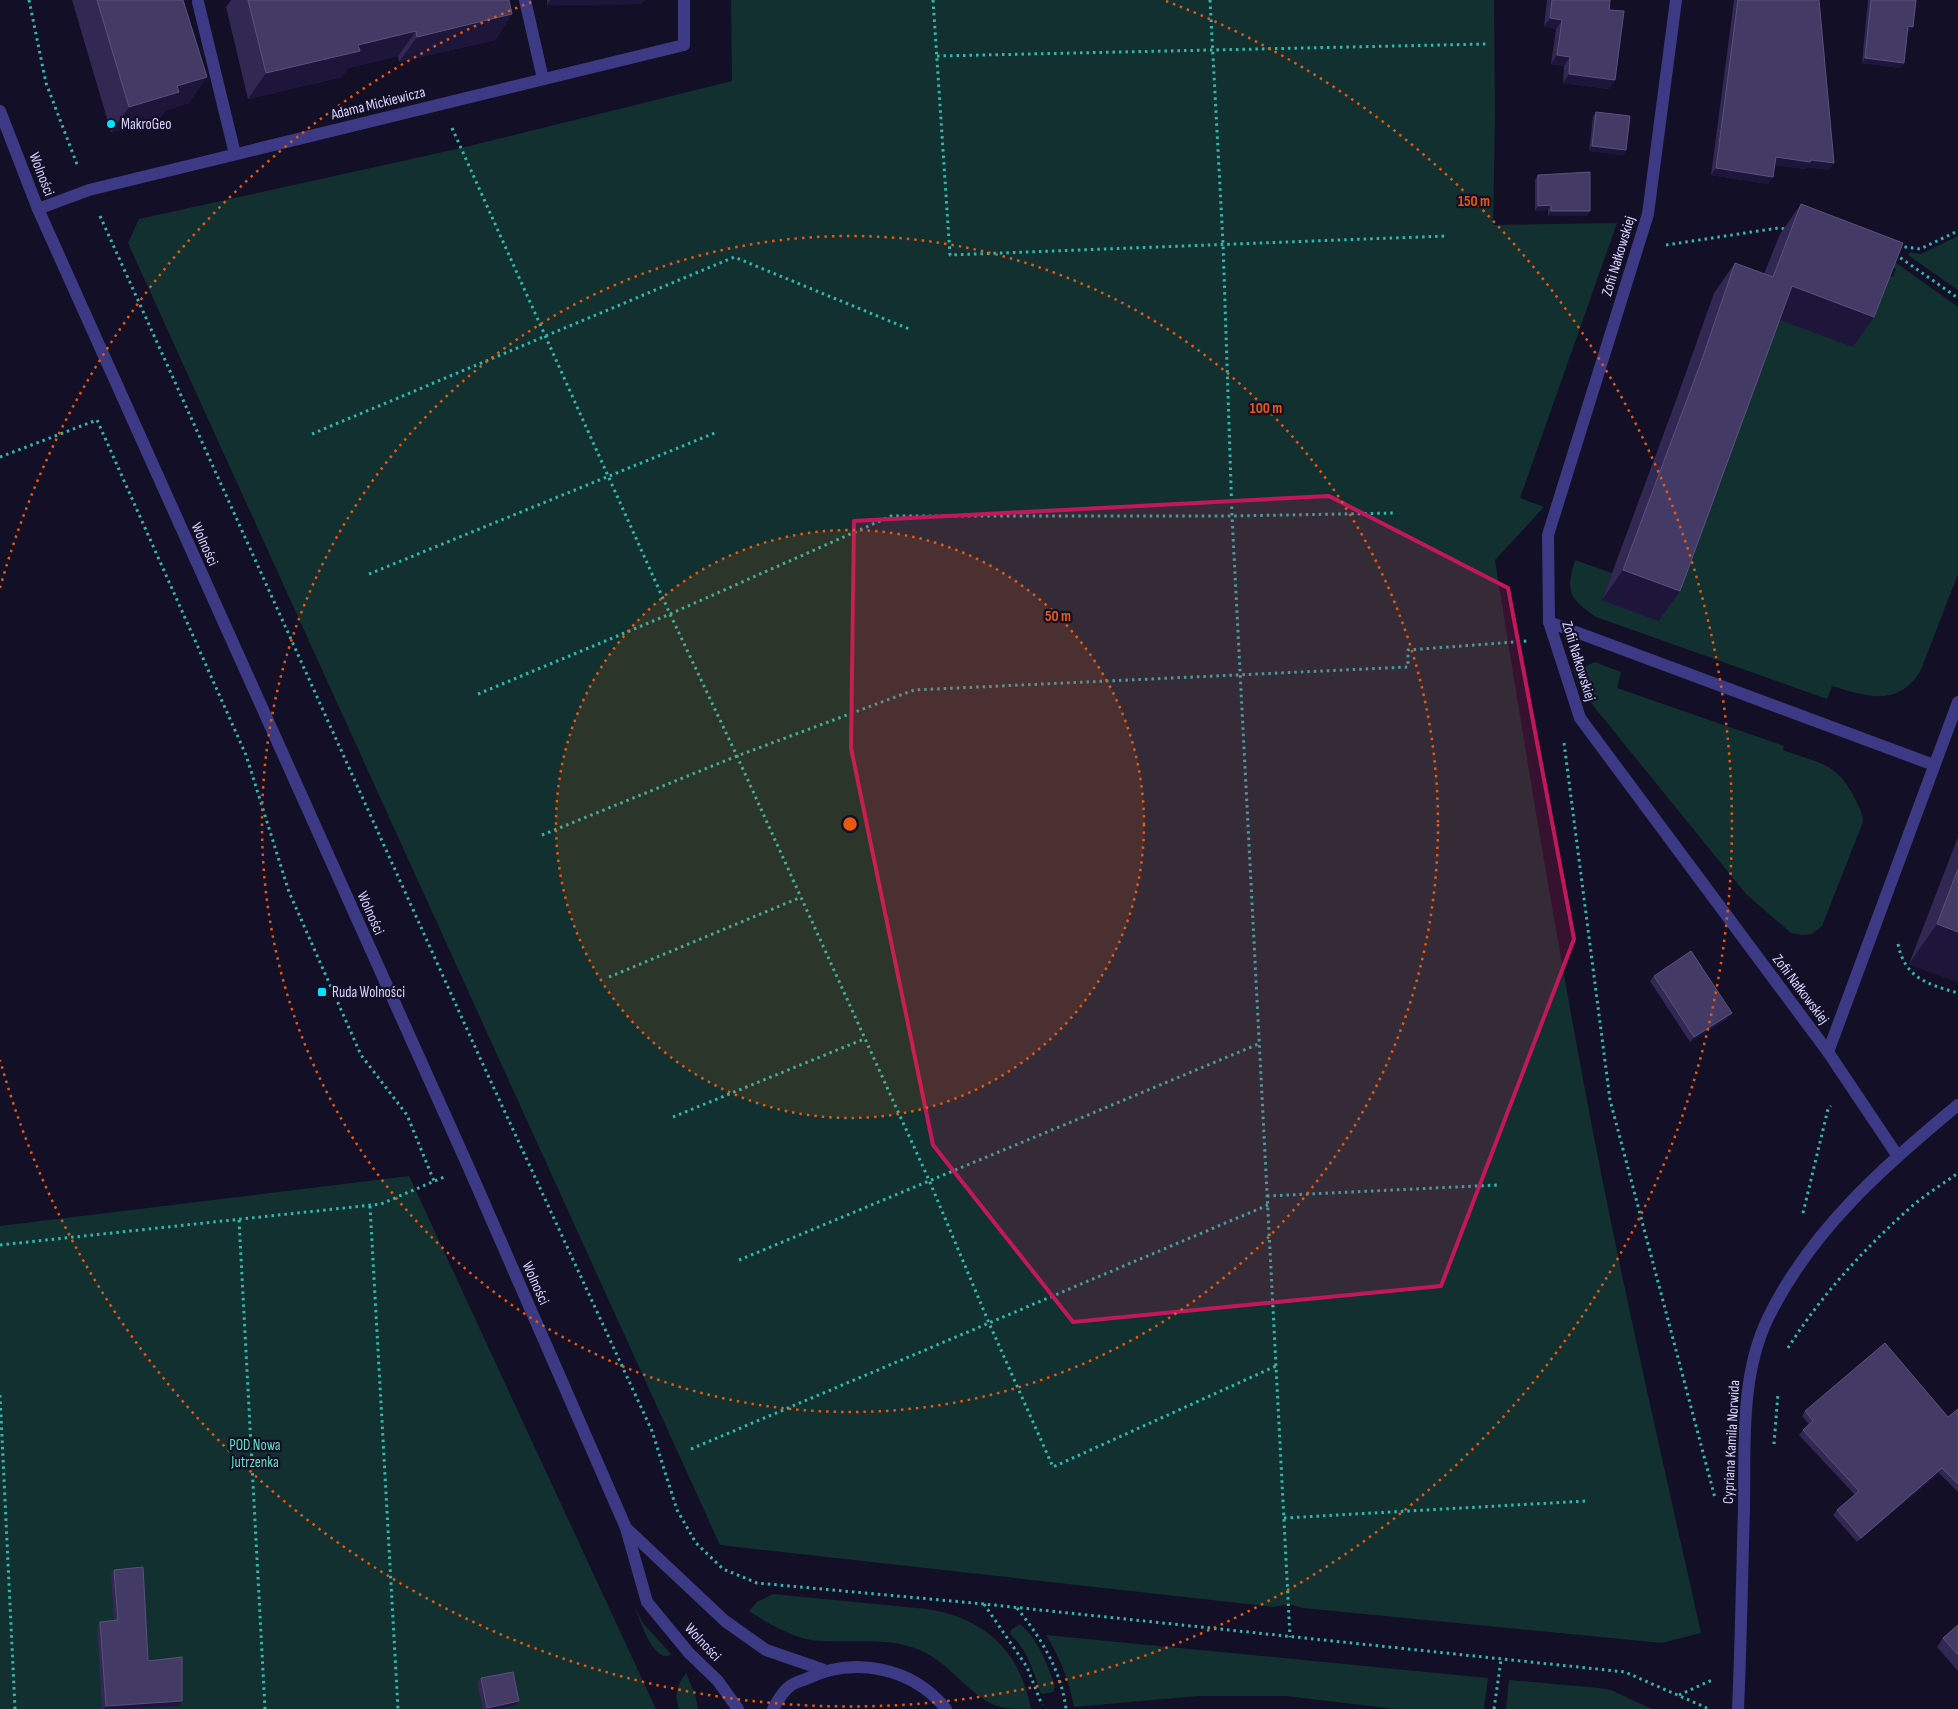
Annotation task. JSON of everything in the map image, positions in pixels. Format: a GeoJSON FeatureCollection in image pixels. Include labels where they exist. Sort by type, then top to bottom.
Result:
{"type":"FeatureCollection","features":[{"type":"Feature","properties":{"kind":"street"},"geometry":{"type":"LineString","coordinates":[[525,0],[543,79]]}},
{"type":"Feature","properties":{"kind":"street","name":"Adama Mickiewicza"},"geometry":{"type":"LineString","coordinates":[[38,209],[89,190],[684,45],[684,0]]}},
{"type":"Feature","properties":{"kind":"street","name":"Zofii Nałkowskiej"},"geometry":{"type":"LineString","coordinates":[[1676,0],[1648,214],[1548,534],[1549,622],[1580,718],[1828,1052],[1898,1155]]}},
{"type":"Feature","properties":{"kind":"street"},"geometry":{"type":"LineString","coordinates":[[198,2],[235,154]]}},
{"type":"Feature","properties":{"kind":"street","name":"Wolności"},"geometry":{"type":"LineString","coordinates":[[0,111],[38,209],[468,1166],[626,1528],[648,1602],[689,1653],[718,1680],[738,1709]]}},
{"type":"Feature","properties":{"kind":"street"},"geometry":{"type":"LineString","coordinates":[[1549,622],[1934,765]]}},
{"type":"Feature","properties":{"kind":"street"},"geometry":{"type":"LineString","coordinates":[[1828,1052],[1958,702]]}},
{"type":"Feature","properties":{"kind":"street","name":"Cypriana Kamila Norwida"},"geometry":{"type":"LineString","coordinates":[[1738,1709],[1745,1416],[1751,1367],[1768,1319],[1795,1269],[1832,1219],[1898,1155],[1958,1105]]}},
{"type":"Feature","properties":{"kind":"street"},"geometry":{"type":"LineString","coordinates":[[626,1528],[725,1621],[766,1650],[824,1670]]}},
{"type":"Feature","properties":{"kind":"street"},"geometry":{"type":"LineString","coordinates":[[772,1709],[789,1687],[824,1670],[863,1666],[902,1675],[935,1696],[946,1709]]}},
{"type":"Feature","properties":{"kind":"path"},"geometry":{"type":"LineString","coordinates":[[28,0],[46,82],[89,190],[480,1058],[652,1431],[677,1510],[696,1543],[723,1569],[757,1583],[984,1604],[1625,1672],[1707,1708]]}},
{"type":"Feature","properties":{"kind":"path"},"geometry":{"type":"LineString","coordinates":[[933,0],[950,255],[1445,236]]}},
{"type":"Feature","properties":{"kind":"path"},"geometry":{"type":"LineString","coordinates":[[1210,0],[1223,244],[1232,516],[1261,1043],[1290,1637]]}},
{"type":"Feature","properties":{"kind":"path"},"geometry":{"type":"LineString","coordinates":[[937,56],[1486,44]]}},
{"type":"Feature","properties":{"kind":"path"},"geometry":{"type":"LineString","coordinates":[[442,104],[670,614],[737,756],[799,898],[928,1180],[1053,1467],[1276,1366]]}},
{"type":"Feature","properties":{"kind":"path"},"geometry":{"type":"LineString","coordinates":[[1637,251],[1778,228],[1788,229]]}},
{"type":"Feature","properties":{"kind":"path"},"geometry":{"type":"LineString","coordinates":[[1958,231],[1920,249],[1889,247],[1958,298]]}},
{"type":"Feature","properties":{"kind":"path"},"geometry":{"type":"LineString","coordinates":[[312,434],[734,257],[909,329]]}},
{"type":"Feature","properties":{"kind":"path"},"geometry":{"type":"LineString","coordinates":[[0,457],[97,420],[246,755],[289,892],[361,1054],[408,1115],[434,1181]]}},
{"type":"Feature","properties":{"kind":"path"},"geometry":{"type":"LineString","coordinates":[[369,574],[717,432]]}},
{"type":"Feature","properties":{"kind":"path"},"geometry":{"type":"LineString","coordinates":[[478,694],[670,614],[891,516],[1232,516],[1394,513]]}},
{"type":"Feature","properties":{"kind":"path"},"geometry":{"type":"LineString","coordinates":[[542,835],[737,756],[914,690],[1408,667],[1408,650],[1552,639],[1549,622]]}},
{"type":"Feature","properties":{"kind":"path"},"geometry":{"type":"LineString","coordinates":[[1564,742],[1610,1100],[1716,1499]]}},
{"type":"Feature","properties":{"kind":"path"},"geometry":{"type":"LineString","coordinates":[[608,977],[799,898]]}},
{"type":"Feature","properties":{"kind":"path"},"geometry":{"type":"LineString","coordinates":[[1897,942],[1901,958],[1911,974],[1935,986],[1958,993]]}},
{"type":"Feature","properties":{"kind":"path"},"geometry":{"type":"LineString","coordinates":[[674,1117],[864,1039]]}},
{"type":"Feature","properties":{"kind":"path"},"geometry":{"type":"LineString","coordinates":[[739,1260],[1261,1043]]}},
{"type":"Feature","properties":{"kind":"path"},"geometry":{"type":"LineString","coordinates":[[1803,1214],[1828,1110],[1849,1085]]}},
{"type":"Feature","properties":{"kind":"path"},"geometry":{"type":"LineString","coordinates":[[0,1245],[382,1204],[468,1166]]}},
{"type":"Feature","properties":{"kind":"path"},"geometry":{"type":"LineString","coordinates":[[1786,1350],[1805,1320],[1843,1274],[1912,1206],[1958,1173]]}},
{"type":"Feature","properties":{"kind":"path"},"geometry":{"type":"LineString","coordinates":[[1268,1196],[1498,1185]]}},
{"type":"Feature","properties":{"kind":"path"},"geometry":{"type":"LineString","coordinates":[[691,1449],[1268,1205]]}},
{"type":"Feature","properties":{"kind":"path"},"geometry":{"type":"LineString","coordinates":[[370,1206],[398,1709]]}},
{"type":"Feature","properties":{"kind":"path"},"geometry":{"type":"LineString","coordinates":[[239,1220],[264,1709]]}},
{"type":"Feature","properties":{"kind":"path"},"geometry":{"type":"LineString","coordinates":[[1774,1448],[1778,1386]]}},
{"type":"Feature","properties":{"kind":"path"},"geometry":{"type":"LineString","coordinates":[[0,1395],[15,1709]]}},
{"type":"Feature","properties":{"kind":"path"},"geometry":{"type":"LineString","coordinates":[[1284,1518],[1586,1501]]}},
{"type":"Feature","properties":{"kind":"path"},"geometry":{"type":"LineString","coordinates":[[984,1604],[1027,1667],[1042,1705]]}},
{"type":"Feature","properties":{"kind":"path"},"geometry":{"type":"LineString","coordinates":[[1017,1608],[1036,1632],[1053,1663],[1066,1709]]}},
{"type":"Feature","properties":{"kind":"path"},"geometry":{"type":"LineString","coordinates":[[1494,1709],[1501,1660]]}},
{"type":"Feature","properties":{"kind":"highlighted area"},"geometry":{"type":"Polygon","coordinates":[[[1329,496],[1508,588],[1574,939],[1441,1286],[1073,1322],[933,1145],[851,748],[854,521],[1329,496]]]}},
{"type":"Feature","properties":{"kind":"green space"},"geometry":{"type":"Polygon","coordinates":[[[731,0],[1494,0],[1495,118],[1493,225],[1617,223],[1520,498],[1544,507],[1495,560],[1538,825],[1598,1158],[1701,1633],[1662,1643],[1303,1608],[1289,1604],[1274,1607],[720,1545],[128,243],[139,219],[461,148],[732,81],[731,0]]]}},
{"type":"Feature","properties":{"kind":"green space"},"geometry":{"type":"Polygon","coordinates":[[[1958,236],[1958,290],[1908,255],[1910,252],[1921,254],[1958,236]]]}},
{"type":"Feature","properties":{"kind":"green space"},"geometry":{"type":"Polygon","coordinates":[[[1892,260],[1958,307],[1958,574],[1920,672],[1911,683],[1901,691],[1891,695],[1880,696],[1857,693],[1832,686],[1827,699],[1596,617],[1580,604],[1575,599],[1570,587],[1575,560],[1612,573],[1602,600],[1659,621],[1771,317],[1882,273],[1893,277],[1896,269],[1890,266],[1892,260]]]}},
{"type":"Feature","properties":{"kind":"green space"},"geometry":{"type":"Polygon","coordinates":[[[1595,662],[1621,672],[1617,688],[1784,746],[1783,750],[1826,766],[1841,778],[1859,807],[1863,822],[1822,926],[1812,934],[1791,933],[1746,894],[1582,692],[1574,671],[1595,662]]]}},
{"type":"Feature","properties":{"kind":"green space","name":"POD Nowa Jutrzenka"},"geometry":{"type":"Polygon","coordinates":[[[409,1176],[656,1709],[0,1709],[0,1226],[409,1176]]]}},
{"type":"Feature","properties":{"kind":"green space"},"geometry":{"type":"Polygon","coordinates":[[[773,1594],[927,1609],[966,1620],[982,1629],[1009,1654],[1026,1688],[1031,1709],[1001,1707],[987,1701],[940,1662],[920,1650],[896,1643],[822,1641],[802,1638],[775,1626],[749,1611],[757,1602],[773,1594]]]}},
{"type":"Feature","properties":{"kind":"green space"},"geometry":{"type":"Polygon","coordinates":[[[634,1605],[642,1622],[671,1654],[668,1656],[662,1655],[656,1651],[643,1628],[634,1605]]]}},
{"type":"Feature","properties":{"kind":"green space"},"geometry":{"type":"Polygon","coordinates":[[[1020,1624],[1027,1630],[1042,1653],[1055,1686],[1053,1692],[1042,1694],[1040,1692],[1025,1653],[1010,1634],[1011,1630],[1020,1624]]]}},
{"type":"Feature","properties":{"kind":"green space"},"geometry":{"type":"Polygon","coordinates":[[[1046,1635],[1488,1678],[1484,1709],[1396,1709],[1285,1696],[1198,1696],[1074,1707],[1056,1652],[1046,1635]]]}},
{"type":"Feature","properties":{"kind":"green space"},"geometry":{"type":"Polygon","coordinates":[[[686,1673],[695,1694],[698,1709],[679,1709],[677,1690],[686,1673]]]}},
{"type":"Feature","properties":{"kind":"green space"},"geometry":{"type":"Polygon","coordinates":[[[1509,1680],[1611,1690],[1652,1709],[1506,1709],[1509,1680]]]}},
{"type":"Feature","properties":{"kind":"building"},"geometry":{"type":"Polygon","coordinates":[[[97,0],[183,0],[207,77],[177,86],[179,92],[129,107],[97,0]]]}},
{"type":"Feature","properties":{"kind":"building"},"geometry":{"type":"Polygon","coordinates":[[[248,0],[509,0],[512,14],[417,37],[416,31],[358,45],[360,51],[266,73],[248,0]]]}},
{"type":"Feature","properties":{"kind":"building"},"geometry":{"type":"Polygon","coordinates":[[[1552,0],[1610,0],[1609,10],[1624,11],[1615,80],[1569,74],[1570,57],[1557,55],[1562,20],[1550,18],[1552,0]]]}},
{"type":"Feature","properties":{"kind":"building"},"geometry":{"type":"Polygon","coordinates":[[[1738,0],[1819,0],[1834,163],[1776,157],[1773,177],[1716,168],[1738,0]]]}},
{"type":"Feature","properties":{"kind":"building"},"geometry":{"type":"Polygon","coordinates":[[[1871,0],[1916,0],[1913,27],[1908,26],[1904,63],[1865,58],[1871,0]]]}},
{"type":"Feature","properties":{"kind":"building"},"geometry":{"type":"Polygon","coordinates":[[[1596,112],[1630,116],[1626,150],[1592,146],[1596,112]]]}},
{"type":"Feature","properties":{"kind":"building"},"geometry":{"type":"Polygon","coordinates":[[[1590,172],[1590,211],[1551,211],[1551,205],[1538,206],[1538,175],[1590,172]]]}},
{"type":"Feature","properties":{"kind":"building"},"geometry":{"type":"Polygon","coordinates":[[[1801,204],[1903,243],[1874,317],[1792,286],[1680,591],[1623,570],[1700,365],[1735,263],[1773,277],[1801,204]]]}},
{"type":"Feature","properties":{"kind":"building"},"geometry":{"type":"Polygon","coordinates":[[[1958,869],[1958,932],[1937,924],[1958,869]]]}},
{"type":"Feature","properties":{"kind":"building"},"geometry":{"type":"Polygon","coordinates":[[[1691,951],[1732,1013],[1694,1037],[1654,976],[1691,951]]]}},
{"type":"Feature","properties":{"kind":"building"},"geometry":{"type":"Polygon","coordinates":[[[1885,1343],[1948,1417],[1958,1409],[1958,1484],[1942,1468],[1861,1538],[1837,1510],[1859,1491],[1803,1430],[1813,1421],[1805,1411],[1885,1343]]]}},
{"type":"Feature","properties":{"kind":"building"},"geometry":{"type":"Polygon","coordinates":[[[143,1567],[148,1661],[182,1657],[182,1701],[106,1706],[100,1622],[118,1620],[114,1570],[143,1567]]]}},
{"type":"Feature","properties":{"kind":"building"},"geometry":{"type":"Polygon","coordinates":[[[1958,1625],[1958,1655],[1943,1638],[1958,1625]]]}},
{"type":"Feature","properties":{"kind":"building"},"geometry":{"type":"Polygon","coordinates":[[[513,1672],[519,1701],[487,1708],[481,1678],[513,1672]]]}},
{"type":"Feature","properties":{"kind":"place","name":"MakroGeo"},"geometry":{"type":"Point","coordinates":[111,124]}},
{"type":"Feature","properties":{"kind":"place","name":"Ruda Wolności"},"geometry":{"type":"Point","coordinates":[322,992]}}]}
